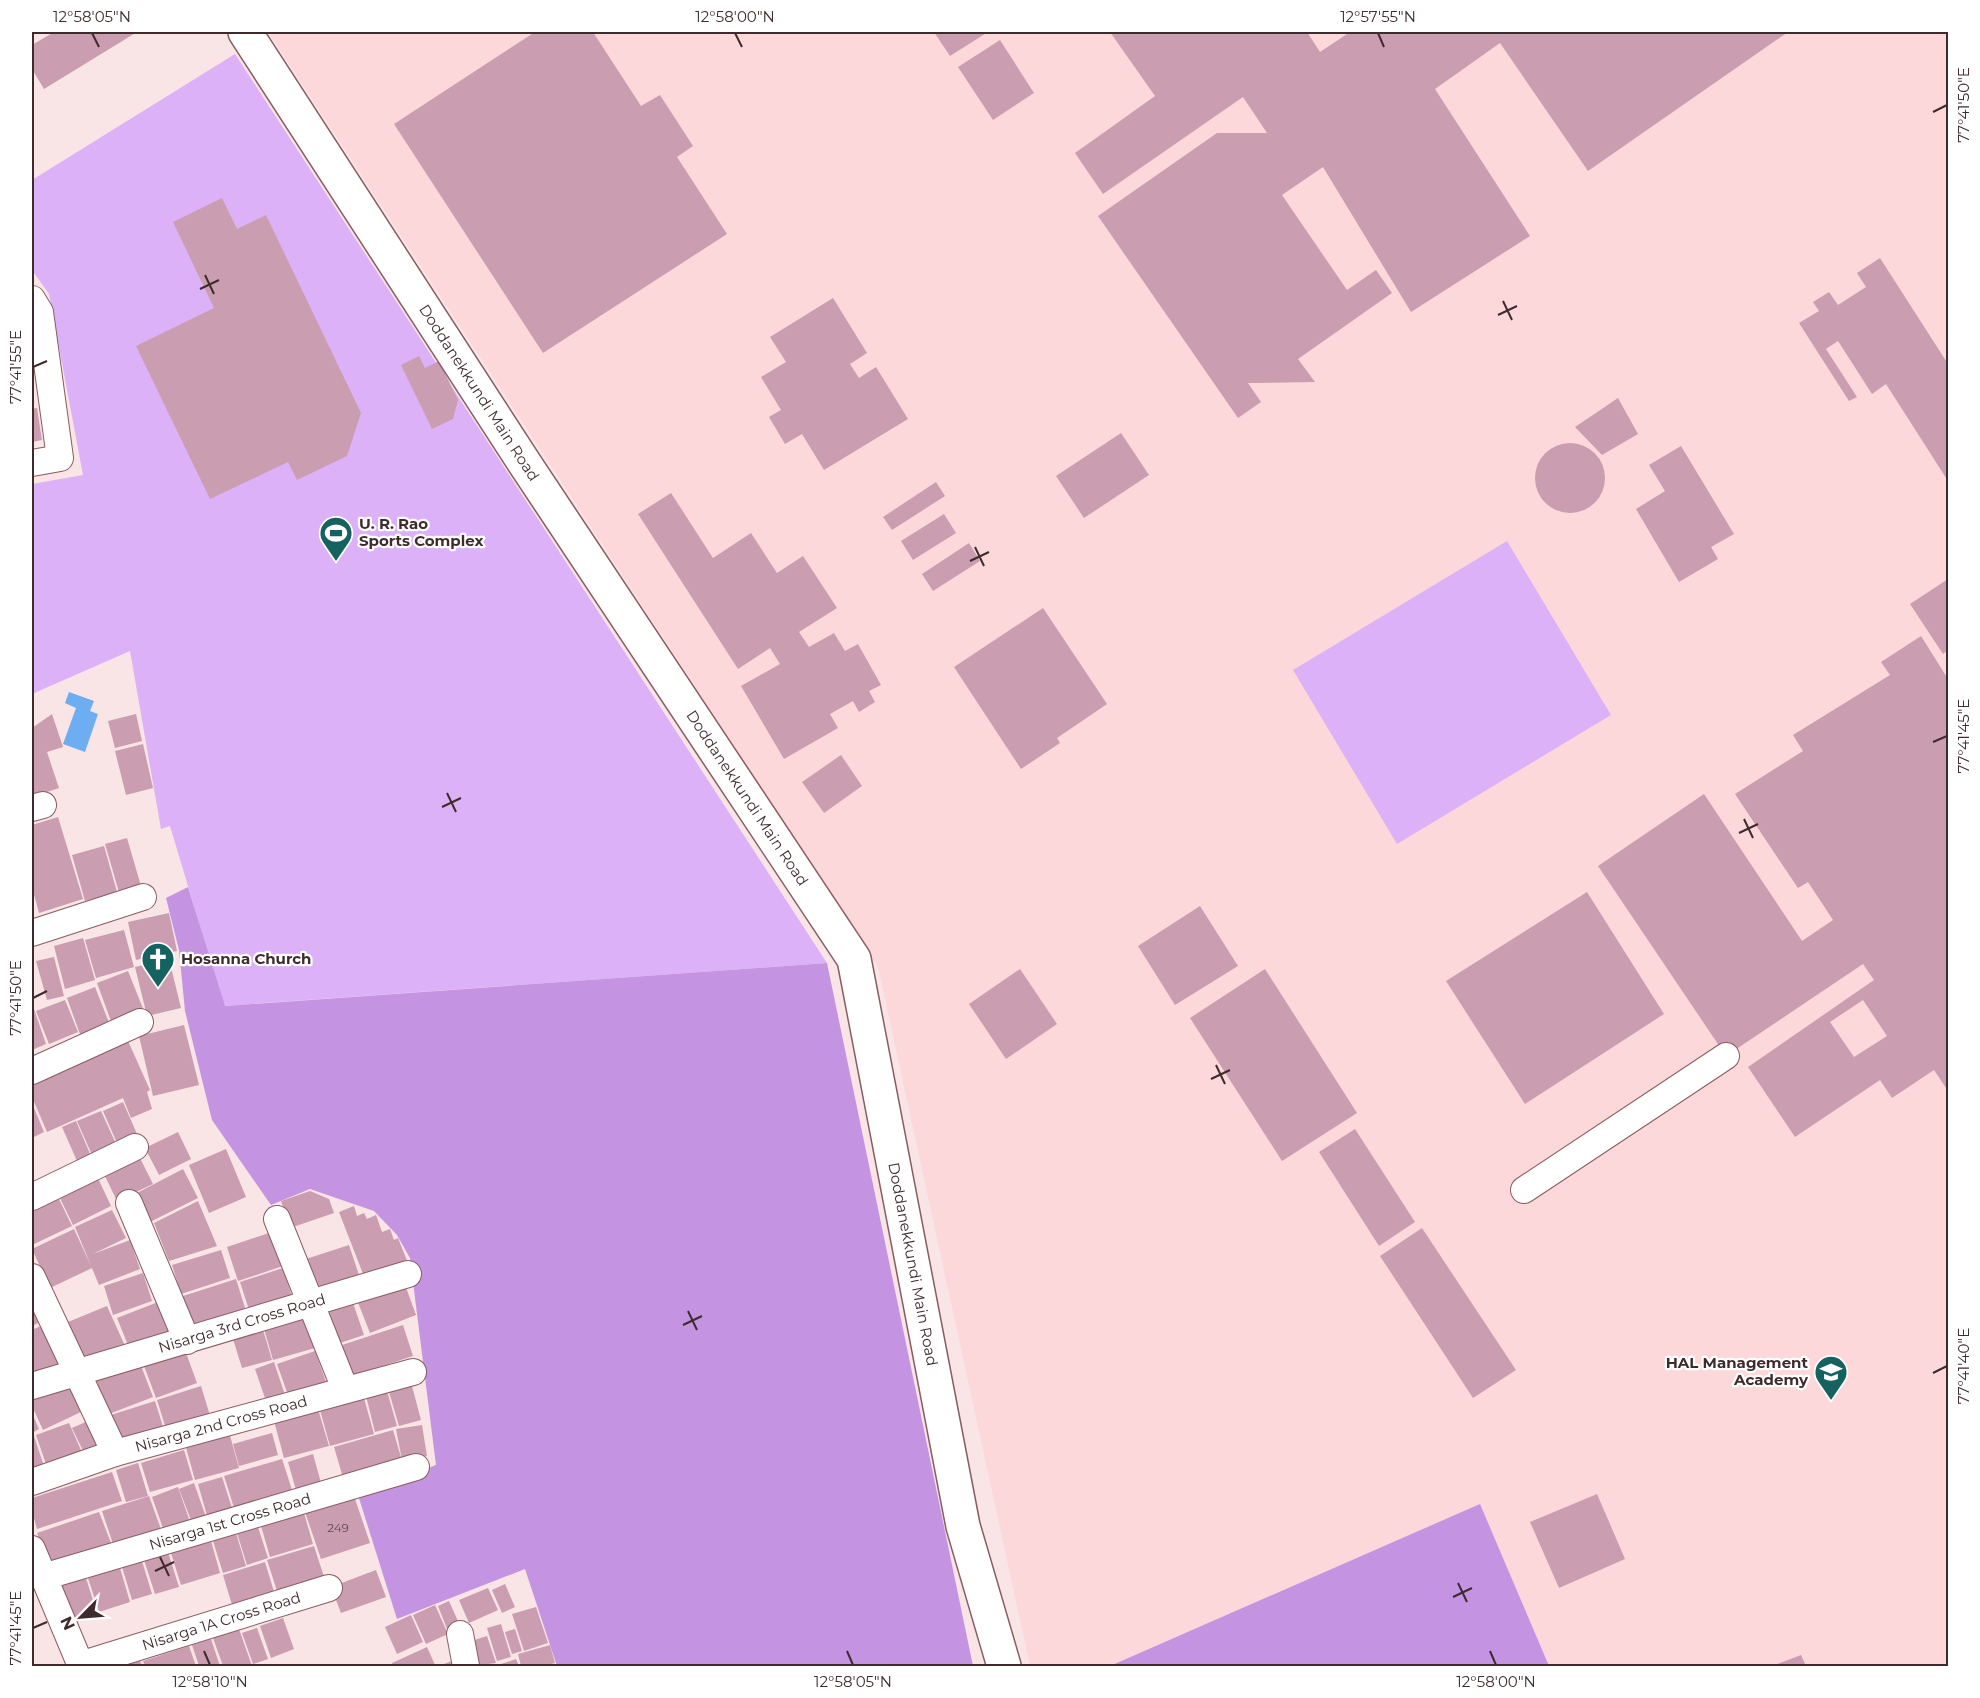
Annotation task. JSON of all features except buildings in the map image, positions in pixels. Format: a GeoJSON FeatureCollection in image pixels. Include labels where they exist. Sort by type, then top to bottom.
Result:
{"type":"FeatureCollection","features":[{"type":"Feature","properties":{"kind":"street","name":"Doddanekkundi Main Road"},"geometry":{"type":"LineString","coordinates":[[245,32],[525,464],[854,959],[963,1526],[1004,1666]]}},
{"type":"Feature","properties":{"kind":"street"},"geometry":{"type":"LineString","coordinates":[[32,463],[60,458],[34,308]]}},
{"type":"Feature","properties":{"kind":"street"},"geometry":{"type":"LineString","coordinates":[[32,933],[143,897]]}},
{"type":"Feature","properties":{"kind":"street"},"geometry":{"type":"LineString","coordinates":[[32,1071],[140,1022]]}},
{"type":"Feature","properties":{"kind":"street"},"geometry":{"type":"LineString","coordinates":[[1524,1190],[1726,1056]]}},
{"type":"Feature","properties":{"kind":"street"},"geometry":{"type":"LineString","coordinates":[[32,1197],[135,1147]]}},
{"type":"Feature","properties":{"kind":"street"},"geometry":{"type":"LineString","coordinates":[[129,1203],[187,1341]]}},
{"type":"Feature","properties":{"kind":"street"},"geometry":{"type":"LineString","coordinates":[[278,1219],[345,1389]]}},
{"type":"Feature","properties":{"kind":"street","name":"Nisarga 3rd Cross Road"},"geometry":{"type":"LineString","coordinates":[[32,1386],[76,1371],[187,1341],[408,1274]]}},
{"type":"Feature","properties":{"kind":"street"},"geometry":{"type":"LineString","coordinates":[[32,1277],[115,1453]]}},
{"type":"Feature","properties":{"kind":"street","name":"Nisarga 2nd Cross Road"},"geometry":{"type":"LineString","coordinates":[[32,1482],[115,1453],[413,1372]]}},
{"type":"Feature","properties":{"kind":"street","name":"Nisarga 1st Cross Road"},"geometry":{"type":"LineString","coordinates":[[44,1577],[416,1467]]}},
{"type":"Feature","properties":{"kind":"street"},"geometry":{"type":"LineString","coordinates":[[32,1549],[80,1666]]}},
{"type":"Feature","properties":{"kind":"street","name":"Nisarga 1A Cross Road"},"geometry":{"type":"LineString","coordinates":[[80,1666],[329,1588]]}},
{"type":"Feature","properties":{"kind":"street"},"geometry":{"type":"LineString","coordinates":[[460,1634],[466,1666]]}},
{"type":"Feature","properties":{"kind":"shaded area"},"geometry":{"type":"Polygon","coordinates":[[[268,32],[1948,32],[1948,1666],[1030,1666],[878,967],[268,32]]]}},
{"type":"Feature","properties":{"kind":"shaded area","name":"U. R. Rao Sports Complex"},"geometry":{"type":"Polygon","coordinates":[[[235,54],[827,963],[224,1006],[170,826],[161,829],[130,651],[32,694],[32,484],[83,475],[49,294],[32,270],[32,180],[235,54]]]}},
{"type":"Feature","properties":{"kind":"shaded area"},"geometry":{"type":"Polygon","coordinates":[[[1507,541],[1611,715],[1397,844],[1293,670],[1507,541]]]}},
{"type":"Feature","properties":{"kind":"shaded area"},"geometry":{"type":"Polygon","coordinates":[[[188,887],[225,1006],[827,963],[973,1666],[557,1666],[525,1569],[397,1619],[358,1495],[436,1465],[410,1258],[397,1235],[374,1211],[310,1189],[271,1205],[212,1120],[185,1011],[179,950],[166,898],[188,887]]]}},
{"type":"Feature","properties":{"kind":"shaded area"},"geometry":{"type":"Polygon","coordinates":[[[1480,1504],[1549,1666],[1110,1666],[1480,1504]]]}},
{"type":"Feature","properties":{"kind":"water"},"geometry":{"type":"Polygon","coordinates":[[[69,692],[94,701],[90,711],[98,714],[85,752],[63,744],[76,708],[65,703],[69,692]]]}},
{"type":"Feature","properties":{"kind":"place","name":"U. R. Rao Sports Complex"},"geometry":{"type":"Point","coordinates":[336,562]}},
{"type":"Feature","properties":{"kind":"place","name":"Hosanna Church"},"geometry":{"type":"Point","coordinates":[158,988]}},
{"type":"Feature","properties":{"kind":"place","name":"HAL Management Academy"},"geometry":{"type":"Point","coordinates":[1831,1401]}}]}
